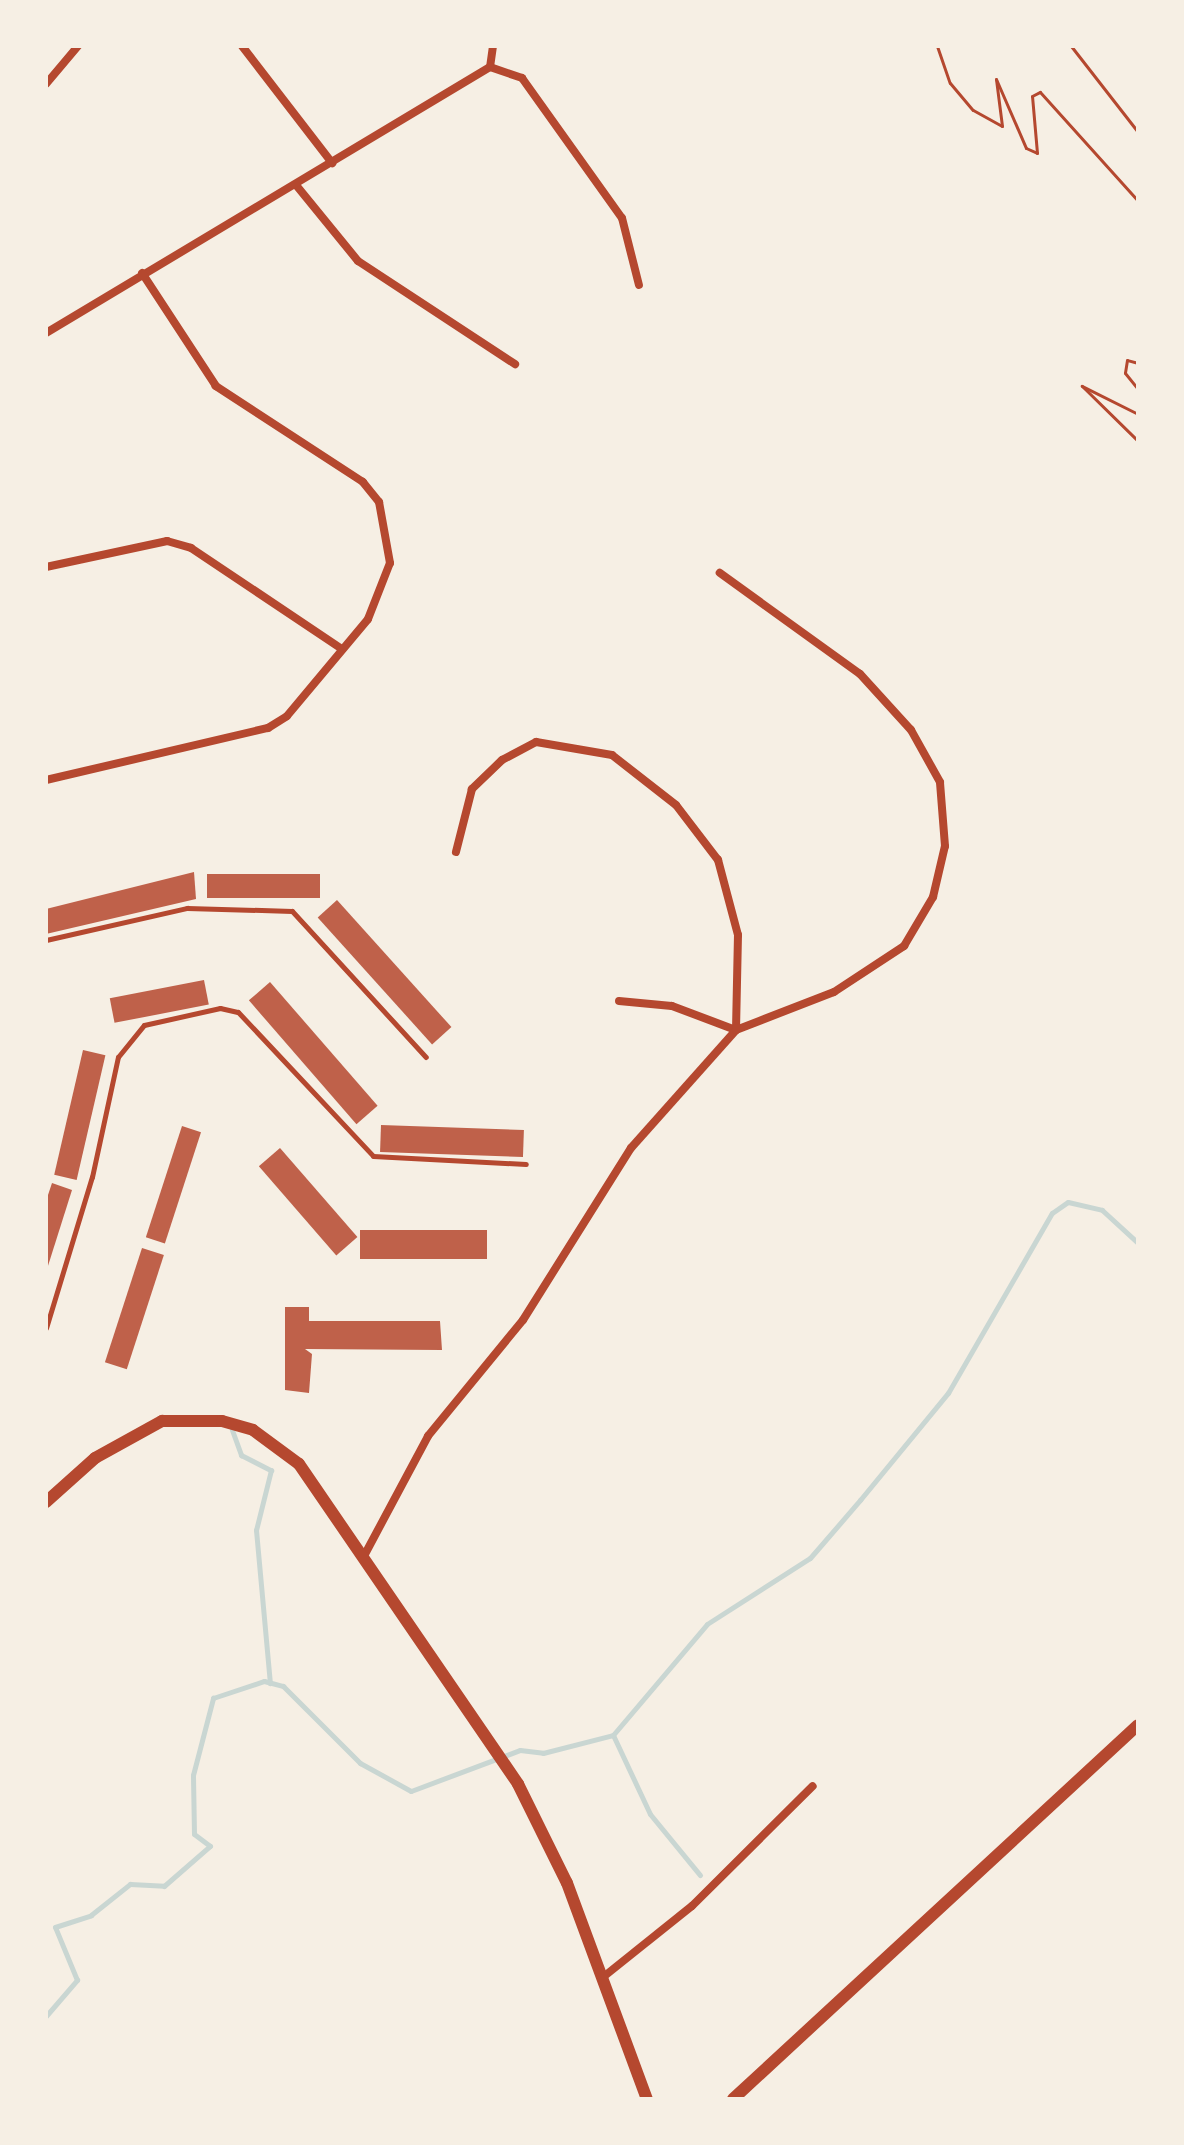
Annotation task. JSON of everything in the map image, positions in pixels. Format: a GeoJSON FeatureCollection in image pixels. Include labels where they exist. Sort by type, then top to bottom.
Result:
{"type":"FeatureCollection","features":[{"type":"Feature","properties":{"kind":"street"},"geometry":{"type":"LineString","coordinates":[[46,84],[78,46]]}},
{"type":"Feature","properties":{"kind":"street"},"geometry":{"type":"LineString","coordinates":[[242,46],[332,163]]}},
{"type":"Feature","properties":{"kind":"street"},"geometry":{"type":"LineString","coordinates":[[490,67],[493,46]]}},
{"type":"Feature","properties":{"kind":"street"},"geometry":{"type":"LineString","coordinates":[[46,333],[490,67]]}},
{"type":"Feature","properties":{"kind":"street"},"geometry":{"type":"LineString","coordinates":[[490,67],[522,78],[622,218],[639,285]]}},
{"type":"Feature","properties":{"kind":"street"},"geometry":{"type":"LineString","coordinates":[[296,185],[358,261],[515,364]]}},
{"type":"Feature","properties":{"kind":"street"},"geometry":{"type":"LineString","coordinates":[[46,780],[268,728],[305,700],[383,594],[390,563],[379,502],[342,466],[216,386],[142,273]]}},
{"type":"Feature","properties":{"kind":"street"},"geometry":{"type":"LineString","coordinates":[[46,567],[167,541],[191,548],[342,649]]}},
{"type":"Feature","properties":{"kind":"street"},"geometry":{"type":"LineString","coordinates":[[364,1556],[428,1436],[523,1320],[631,1148],[736,1030],[834,992],[904,946],[933,897],[945,846],[940,782],[911,730],[860,674],[720,573]]}},
{"type":"Feature","properties":{"kind":"street"},"geometry":{"type":"LineString","coordinates":[[456,852],[472,789],[502,760],[536,742],[612,755],[676,805],[718,860],[738,935],[736,1030]]}},
{"type":"Feature","properties":{"kind":"street"},"geometry":{"type":"LineString","coordinates":[[619,1001],[672,1006],[736,1030]]}},
{"type":"Feature","properties":{"kind":"street"},"geometry":{"type":"LineString","coordinates":[[46,1502],[145,1427],[186,1418],[222,1421],[264,1435],[299,1464],[518,1784],[602,1978],[647,2099]]}},
{"type":"Feature","properties":{"kind":"street"},"geometry":{"type":"LineString","coordinates":[[733,2099],[1138,1725]]}},
{"type":"Feature","properties":{"kind":"street"},"geometry":{"type":"LineString","coordinates":[[602,1978],[692,1906],[813,1786]]}},
{"type":"Feature","properties":{"kind":"lane"},"geometry":{"type":"LineString","coordinates":[[46,940],[187,908],[292,911],[426,1057]]}},
{"type":"Feature","properties":{"kind":"lane"},"geometry":{"type":"LineString","coordinates":[[46,1328],[92,1177],[118,1057],[144,1025],[220,1008],[238,1012],[373,1156],[526,1164]]}},
{"type":"Feature","properties":{"kind":"path"},"geometry":{"type":"LineString","coordinates":[[937,46],[950,83],[973,110],[1002,126],[996,79],[1026,148],[1037,153],[1032,96],[1040,92],[1138,201]]}},
{"type":"Feature","properties":{"kind":"path"},"geometry":{"type":"LineString","coordinates":[[1071,46],[1138,132]]}},
{"type":"Feature","properties":{"kind":"path"},"geometry":{"type":"LineString","coordinates":[[1138,363],[1127,360],[1125,373],[1138,389]]}},
{"type":"Feature","properties":{"kind":"path"},"geometry":{"type":"LineString","coordinates":[[1138,414],[1082,386],[1138,441]]}},
{"type":"Feature","properties":{"kind":"building"},"geometry":{"type":"Polygon","coordinates":[[[194,872],[196,899],[46,934],[46,909],[194,872]]]}},
{"type":"Feature","properties":{"kind":"building"},"geometry":{"type":"Polygon","coordinates":[[[207,874],[320,874],[320,898],[207,898],[207,874]]]}},
{"type":"Feature","properties":{"kind":"building"},"geometry":{"type":"Polygon","coordinates":[[[337,900],[451,1027],[432,1044],[318,917],[337,900]]]}},
{"type":"Feature","properties":{"kind":"building"},"geometry":{"type":"Polygon","coordinates":[[[204,980],[209,1005],[115,1023],[110,998],[204,980]]]}},
{"type":"Feature","properties":{"kind":"building"},"geometry":{"type":"Polygon","coordinates":[[[270,982],[378,1106],[356,1124],[249,1000],[270,982]]]}},
{"type":"Feature","properties":{"kind":"building"},"geometry":{"type":"Polygon","coordinates":[[[83,1050],[105,1055],[77,1180],[54,1175],[83,1050]]]}},
{"type":"Feature","properties":{"kind":"building"},"geometry":{"type":"Polygon","coordinates":[[[381,1125],[524,1130],[523,1157],[380,1152],[381,1125]]]}},
{"type":"Feature","properties":{"kind":"building"},"geometry":{"type":"Polygon","coordinates":[[[182,1126],[201,1132],[165,1243],[146,1237],[182,1126]]]}},
{"type":"Feature","properties":{"kind":"building"},"geometry":{"type":"Polygon","coordinates":[[[280,1148],[357,1237],[336,1255],[259,1166],[280,1148]]]}},
{"type":"Feature","properties":{"kind":"building"},"geometry":{"type":"Polygon","coordinates":[[[52,1183],[72,1190],[47,1269],[46,1201],[52,1183]]]}},
{"type":"Feature","properties":{"kind":"building"},"geometry":{"type":"Polygon","coordinates":[[[360,1230],[487,1230],[487,1259],[360,1259],[360,1230]]]}},
{"type":"Feature","properties":{"kind":"building"},"geometry":{"type":"Polygon","coordinates":[[[142,1248],[164,1255],[127,1369],[105,1362],[142,1248]]]}},
{"type":"Feature","properties":{"kind":"building"},"geometry":{"type":"Polygon","coordinates":[[[285,1307],[309,1307],[309,1321],[440,1321],[442,1350],[305,1349],[312,1354],[309,1393],[285,1390],[285,1307]]]}},
{"type":"Feature","properties":{"kind":"waterway"},"geometry":{"type":"LineString","coordinates":[[46,2016],[77,1980],[55,1927],[91,1915],[130,1884],[164,1886],[210,1846],[194,1834],[193,1775],[213,1698],[264,1681],[283,1686],[360,1763],[411,1791],[520,1750],[543,1753],[613,1735],[707,1624],[810,1558],[860,1500],[948,1393],[1052,1213],[1068,1202],[1102,1210],[1138,1243]]}},
{"type":"Feature","properties":{"kind":"waterway"},"geometry":{"type":"LineString","coordinates":[[232,1430],[241,1455],[271,1470],[256,1530],[270,1683]]}},
{"type":"Feature","properties":{"kind":"waterway"},"geometry":{"type":"LineString","coordinates":[[613,1735],[650,1814],[700,1875]]}}]}
